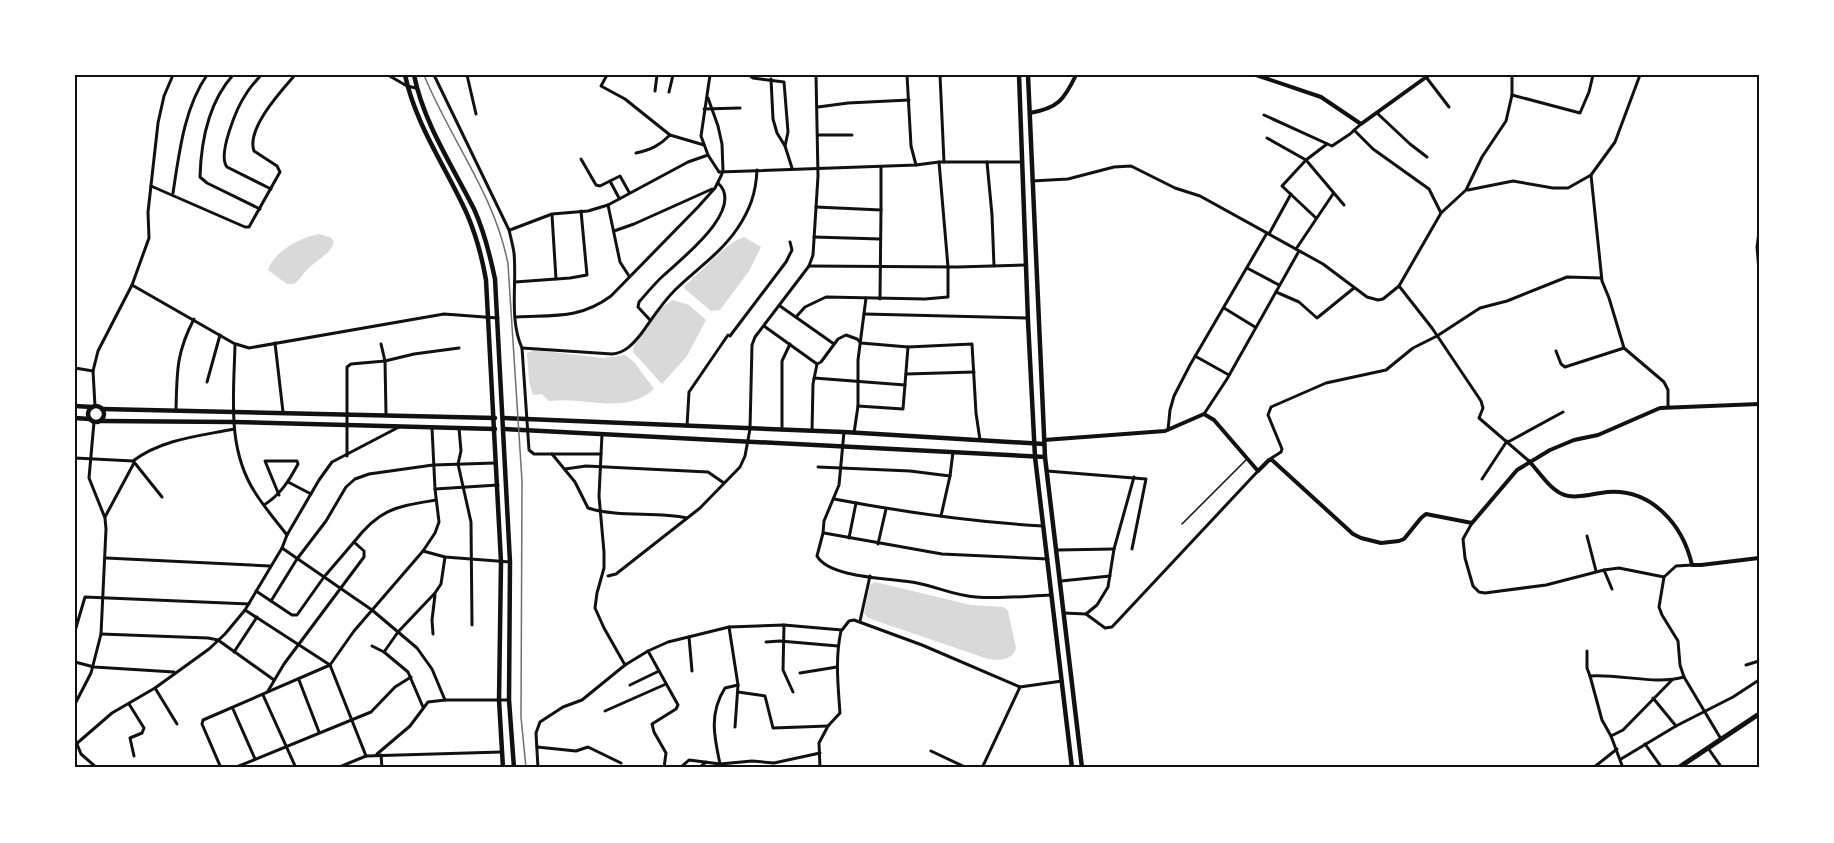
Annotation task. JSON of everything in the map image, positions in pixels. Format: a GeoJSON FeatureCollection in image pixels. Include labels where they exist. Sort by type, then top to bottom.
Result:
{"type":"FeatureCollection","features":[{"type":"Feature","properties":{"kind":"highway"},"geometry":{"type":"LineString","coordinates":[[1678,768],[1759,714]]}},
{"type":"Feature","properties":{"kind":"main road"},"geometry":{"type":"LineString","coordinates":[[405,75],[416,114],[466,212],[475,236],[486,280],[500,526],[499,700],[503,768]]}},
{"type":"Feature","properties":{"kind":"main road"},"geometry":{"type":"LineString","coordinates":[[414,75],[424,113],[474,209],[483,232],[495,279],[510,562],[509,700],[514,768]]}},
{"type":"Feature","properties":{"kind":"main road"},"geometry":{"type":"LineString","coordinates":[[1018,75],[1035,457],[1072,768]]}},
{"type":"Feature","properties":{"kind":"main road"},"geometry":{"type":"LineString","coordinates":[[1028,75],[1045,457],[1082,768]]}},
{"type":"Feature","properties":{"kind":"main road"},"geometry":{"type":"LineString","coordinates":[[1024,214],[1034,214]]}},
{"type":"Feature","properties":{"kind":"main road"},"geometry":{"type":"LineString","coordinates":[[75,406],[102,409],[495,418]]}},
{"type":"Feature","properties":{"kind":"main road"},"geometry":{"type":"LineString","coordinates":[[92,420],[88,413],[94,407]]}},
{"type":"Feature","properties":{"kind":"main road"},"geometry":{"type":"LineString","coordinates":[[100,421],[104,415],[102,409]]}},
{"type":"Feature","properties":{"kind":"main road"},"geometry":{"type":"LineString","coordinates":[[446,416],[447,427]]}},
{"type":"Feature","properties":{"kind":"main road"},"geometry":{"type":"LineString","coordinates":[[75,418],[100,421],[495,429]]}},
{"type":"Feature","properties":{"kind":"main road"},"geometry":{"type":"LineString","coordinates":[[503,418],[844,432],[1035,444],[1044,442]]}},
{"type":"Feature","properties":{"kind":"main road"},"geometry":{"type":"LineString","coordinates":[[504,429],[1045,457]]}},
{"type":"Feature","properties":{"kind":"main road"},"geometry":{"type":"LineString","coordinates":[[1022,456],[1031,461],[1036,469]]}},
{"type":"Feature","properties":{"kind":"main road"},"geometry":{"type":"LineString","coordinates":[[500,526],[508,526]]}},
{"type":"Feature","properties":{"kind":"street"},"geometry":{"type":"LineString","coordinates":[[94,407],[93,371],[98,351],[132,285],[149,238],[148,213],[158,123],[164,96],[173,75]]}},
{"type":"Feature","properties":{"kind":"street"},"geometry":{"type":"LineString","coordinates":[[173,194],[190,108],[207,75]]}},
{"type":"Feature","properties":{"kind":"street"},"geometry":{"type":"LineString","coordinates":[[233,75],[225,84],[210,114],[204,135],[200,177],[207,183],[260,209]]}},
{"type":"Feature","properties":{"kind":"street"},"geometry":{"type":"LineString","coordinates":[[261,75],[245,95],[235,116],[223,157],[224,165],[227,167],[271,189]]}},
{"type":"Feature","properties":{"kind":"street"},"geometry":{"type":"LineString","coordinates":[[151,186],[245,227],[252,224],[280,172],[280,169],[254,151],[253,140],[270,104],[294,75]]}},
{"type":"Feature","properties":{"kind":"street"},"geometry":{"type":"LineString","coordinates":[[388,75],[407,86],[417,88]]}},
{"type":"Feature","properties":{"kind":"street"},"geometry":{"type":"LineString","coordinates":[[434,75],[509,230],[514,254],[516,317],[522,348],[529,450],[534,454],[602,454]]}},
{"type":"Feature","properties":{"kind":"street"},"geometry":{"type":"LineString","coordinates":[[467,75],[476,114]]}},
{"type":"Feature","properties":{"kind":"street"},"geometry":{"type":"LineString","coordinates":[[607,75],[602,86],[625,99],[670,135],[704,145]]}},
{"type":"Feature","properties":{"kind":"street"},"geometry":{"type":"LineString","coordinates":[[655,91],[657,75]]}},
{"type":"Feature","properties":{"kind":"street"},"geometry":{"type":"LineString","coordinates":[[669,92],[673,75]]}},
{"type":"Feature","properties":{"kind":"street"},"geometry":{"type":"LineString","coordinates":[[710,75],[708,98],[701,128],[708,155],[721,171]]}},
{"type":"Feature","properties":{"kind":"street"},"geometry":{"type":"LineString","coordinates":[[749,75],[753,78],[785,83],[788,132],[785,146]]}},
{"type":"Feature","properties":{"kind":"street"},"geometry":{"type":"LineString","coordinates":[[608,576],[616,574],[687,518],[725,484],[740,467],[745,456],[750,429],[751,353],[755,337],[809,266],[813,255],[818,168],[816,75]]}},
{"type":"Feature","properties":{"kind":"street"},"geometry":{"type":"LineString","coordinates":[[907,75],[911,146],[916,165]]}},
{"type":"Feature","properties":{"kind":"street"},"geometry":{"type":"LineString","coordinates":[[940,75],[944,162]]}},
{"type":"Feature","properties":{"kind":"street"},"geometry":{"type":"LineString","coordinates":[[1030,113],[1048,109],[1059,103],[1067,94],[1076,75]]}},
{"type":"Feature","properties":{"kind":"street"},"geometry":{"type":"LineString","coordinates":[[1256,75],[1270,77],[1321,97],[1360,124]]}},
{"type":"Feature","properties":{"kind":"street"},"geometry":{"type":"LineString","coordinates":[[1032,181],[1068,179],[1114,167],[1131,166],[1174,188],[1200,196],[1268,233],[1331,269],[1354,288],[1375,301],[1383,299],[1399,286],[1441,213],[1466,190],[1482,157],[1506,121],[1512,95],[1512,75]]}},
{"type":"Feature","properties":{"kind":"street"},"geometry":{"type":"LineString","coordinates":[[1512,95],[1580,113],[1593,75]]}},
{"type":"Feature","properties":{"kind":"street"},"geometry":{"type":"LineString","coordinates":[[1466,190],[1513,181],[1553,188],[1568,188],[1591,175],[1615,142],[1640,75]]}},
{"type":"Feature","properties":{"kind":"street"},"geometry":{"type":"LineString","coordinates":[[1264,115],[1328,144],[1335,145],[1360,124],[1427,76],[1449,107]]}},
{"type":"Feature","properties":{"kind":"street"},"geometry":{"type":"LineString","coordinates":[[771,80],[773,119],[792,168]]}},
{"type":"Feature","properties":{"kind":"street"},"geometry":{"type":"LineString","coordinates":[[516,317],[575,314],[591,309],[611,296],[714,188],[721,176],[722,144],[708,98]]}},
{"type":"Feature","properties":{"kind":"street"},"geometry":{"type":"LineString","coordinates":[[818,107],[909,100]]}},
{"type":"Feature","properties":{"kind":"street"},"geometry":{"type":"LineString","coordinates":[[704,109],[740,108]]}},
{"type":"Feature","properties":{"kind":"street"},"geometry":{"type":"LineString","coordinates":[[1377,113],[1427,157]]}},
{"type":"Feature","properties":{"kind":"street"},"geometry":{"type":"LineString","coordinates":[[1354,130],[1373,149],[1429,189],[1441,213]]}},
{"type":"Feature","properties":{"kind":"street"},"geometry":{"type":"LineString","coordinates":[[636,153],[661,144],[670,135]]}},
{"type":"Feature","properties":{"kind":"street"},"geometry":{"type":"LineString","coordinates":[[818,135],[852,135]]}},
{"type":"Feature","properties":{"kind":"street"},"geometry":{"type":"LineString","coordinates":[[1267,138],[1306,160],[1344,205]]}},
{"type":"Feature","properties":{"kind":"street"},"geometry":{"type":"LineString","coordinates":[[1316,218],[1282,186],[1306,160],[1328,144]]}},
{"type":"Feature","properties":{"kind":"street"},"geometry":{"type":"LineString","coordinates":[[509,230],[552,214],[608,205],[688,162],[708,155]]}},
{"type":"Feature","properties":{"kind":"street"},"geometry":{"type":"LineString","coordinates":[[581,159],[596,186],[621,177],[629,192]]}},
{"type":"Feature","properties":{"kind":"street"},"geometry":{"type":"LineString","coordinates":[[796,317],[805,307],[826,297],[946,299],[948,296],[948,267],[939,162]]}},
{"type":"Feature","properties":{"kind":"street"},"geometry":{"type":"LineString","coordinates":[[721,171],[916,165],[939,162],[1022,162]]}},
{"type":"Feature","properties":{"kind":"street"},"geometry":{"type":"LineString","coordinates":[[987,162],[994,266]]}},
{"type":"Feature","properties":{"kind":"street"},"geometry":{"type":"LineString","coordinates":[[880,166],[880,298]]}},
{"type":"Feature","properties":{"kind":"street"},"geometry":{"type":"LineString","coordinates":[[522,348],[621,354],[638,338],[661,304],[706,263],[737,229],[753,203],[757,170]]}},
{"type":"Feature","properties":{"kind":"street"},"geometry":{"type":"LineString","coordinates":[[1591,175],[1600,278],[1610,298],[1624,348],[1664,382],[1668,390],[1668,407]]}},
{"type":"Feature","properties":{"kind":"street"},"geometry":{"type":"LineString","coordinates":[[610,181],[619,199]]}},
{"type":"Feature","properties":{"kind":"street"},"geometry":{"type":"LineString","coordinates":[[650,320],[638,307],[639,302],[710,232],[724,202],[724,191],[718,183]]}},
{"type":"Feature","properties":{"kind":"street"},"geometry":{"type":"LineString","coordinates":[[614,231],[714,188]]}},
{"type":"Feature","properties":{"kind":"street"},"geometry":{"type":"LineString","coordinates":[[1168,430],[1172,402],[1195,356],[1291,194]]}},
{"type":"Feature","properties":{"kind":"street"},"geometry":{"type":"LineString","coordinates":[[1044,442],[1168,430],[1204,414],[1229,375],[1297,250],[1333,194]]}},
{"type":"Feature","properties":{"kind":"street"},"geometry":{"type":"LineString","coordinates":[[608,205],[620,262],[629,276]]}},
{"type":"Feature","properties":{"kind":"street"},"geometry":{"type":"LineString","coordinates":[[816,207],[881,210]]}},
{"type":"Feature","properties":{"kind":"street"},"geometry":{"type":"LineString","coordinates":[[515,282],[588,274],[581,211]]}},
{"type":"Feature","properties":{"kind":"street"},"geometry":{"type":"LineString","coordinates":[[552,214],[556,279]]}},
{"type":"Feature","properties":{"kind":"street"},"geometry":{"type":"LineString","coordinates":[[1759,232],[1757,261],[1759,271]]}},
{"type":"Feature","properties":{"kind":"street"},"geometry":{"type":"LineString","coordinates":[[814,237],[880,239]]}},
{"type":"Feature","properties":{"kind":"street"},"geometry":{"type":"LineString","coordinates":[[687,426],[689,392],[786,261],[792,250],[790,242]]}},
{"type":"Feature","properties":{"kind":"street"},"geometry":{"type":"LineString","coordinates":[[809,266],[879,268],[1026,265]]}},
{"type":"Feature","properties":{"kind":"street"},"geometry":{"type":"LineString","coordinates":[[1247,268],[1279,285]]}},
{"type":"Feature","properties":{"kind":"street"},"geometry":{"type":"LineString","coordinates":[[1065,613],[1086,614],[1105,628],[1112,627],[1258,471],[1281,452],[1282,449],[1268,415],[1271,407],[1326,383],[1386,370],[1410,349],[1437,336],[1480,308],[1507,301],[1546,284],[1572,276],[1600,278]]}},
{"type":"Feature","properties":{"kind":"street"},"geometry":{"type":"LineString","coordinates":[[132,285],[235,344],[249,348],[444,314],[498,318]]}},
{"type":"Feature","properties":{"kind":"street"},"geometry":{"type":"LineString","coordinates":[[1399,286],[1437,336],[1482,403],[1483,408],[1479,418],[1529,461],[1556,491],[1565,495],[1619,492],[1658,508],[1680,531],[1692,565]]}},
{"type":"Feature","properties":{"kind":"street"},"geometry":{"type":"LineString","coordinates":[[1276,292],[1299,302],[1317,318],[1354,288]]}},
{"type":"Feature","properties":{"kind":"street"},"geometry":{"type":"LineString","coordinates":[[854,433],[858,406],[856,380],[866,298]]}},
{"type":"Feature","properties":{"kind":"street"},"geometry":{"type":"LineString","coordinates":[[780,306],[834,344]]}},
{"type":"Feature","properties":{"kind":"street"},"geometry":{"type":"LineString","coordinates":[[1224,308],[1255,327]]}},
{"type":"Feature","properties":{"kind":"street"},"geometry":{"type":"LineString","coordinates":[[864,315],[1028,318]]}},
{"type":"Feature","properties":{"kind":"street"},"geometry":{"type":"LineString","coordinates":[[176,410],[177,362],[186,334],[194,319]]}},
{"type":"Feature","properties":{"kind":"street"},"geometry":{"type":"LineString","coordinates":[[764,326],[817,364]]}},
{"type":"Feature","properties":{"kind":"street"},"geometry":{"type":"LineString","coordinates":[[207,382],[220,335]]}},
{"type":"Feature","properties":{"kind":"street"},"geometry":{"type":"LineString","coordinates":[[812,431],[814,378],[817,364],[841,336],[846,335],[861,344],[908,347],[972,344],[980,440]]}},
{"type":"Feature","properties":{"kind":"street"},"geometry":{"type":"LineString","coordinates":[[275,343],[284,412]]}},
{"type":"Feature","properties":{"kind":"street"},"geometry":{"type":"LineString","coordinates":[[235,344],[235,444],[255,493],[287,535]]}},
{"type":"Feature","properties":{"kind":"street"},"geometry":{"type":"LineString","coordinates":[[381,344],[385,361],[386,414]]}},
{"type":"Feature","properties":{"kind":"street"},"geometry":{"type":"LineString","coordinates":[[782,430],[782,361],[790,344]]}},
{"type":"Feature","properties":{"kind":"street"},"geometry":{"type":"LineString","coordinates":[[858,406],[903,409],[908,347]]}},
{"type":"Feature","properties":{"kind":"street"},"geometry":{"type":"LineString","coordinates":[[347,456],[347,367],[351,364],[385,361],[414,354],[459,348]]}},
{"type":"Feature","properties":{"kind":"street"},"geometry":{"type":"LineString","coordinates":[[1556,351],[1561,364],[1565,367],[1624,348]]}},
{"type":"Feature","properties":{"kind":"street"},"geometry":{"type":"LineString","coordinates":[[1195,356],[1229,375]]}},
{"type":"Feature","properties":{"kind":"street"},"geometry":{"type":"LineString","coordinates":[[75,368],[93,371]]}},
{"type":"Feature","properties":{"kind":"street"},"geometry":{"type":"LineString","coordinates":[[906,374],[974,372]]}},
{"type":"Feature","properties":{"kind":"street"},"geometry":{"type":"LineString","coordinates":[[814,378],[906,385]]}},
{"type":"Feature","properties":{"kind":"street"},"geometry":{"type":"LineString","coordinates":[[1664,576],[1619,568],[1596,571],[1546,585],[1479,592],[1473,586],[1465,558],[1463,539],[1472,523],[1517,470],[1550,450],[1574,440],[1591,438],[1659,408],[1759,404]]}},
{"type":"Feature","properties":{"kind":"street"},"geometry":{"type":"LineString","coordinates":[[1482,479],[1508,442],[1563,412]]}},
{"type":"Feature","properties":{"kind":"street"},"geometry":{"type":"LineString","coordinates":[[1204,414],[1214,420],[1258,471]]}},
{"type":"Feature","properties":{"kind":"street"},"geometry":{"type":"LineString","coordinates":[[75,704],[94,667],[101,634],[106,558],[105,518],[90,484],[92,420]]}},
{"type":"Feature","properties":{"kind":"street"},"geometry":{"type":"LineString","coordinates":[[97,768],[81,754],[76,744],[96,725],[155,688],[218,640],[249,604],[282,548],[287,535],[332,462],[401,426]]}},
{"type":"Feature","properties":{"kind":"street"},"geometry":{"type":"LineString","coordinates":[[221,768],[202,722],[330,665],[354,631],[435,533],[439,522],[432,427]]}},
{"type":"Feature","properties":{"kind":"street"},"geometry":{"type":"LineString","coordinates":[[459,428],[461,451],[458,464],[471,522],[472,625]]}},
{"type":"Feature","properties":{"kind":"street"},"geometry":{"type":"LineString","coordinates":[[105,518],[133,462],[141,455],[171,442],[234,429]]}},
{"type":"Feature","properties":{"kind":"street"},"geometry":{"type":"LineString","coordinates":[[844,432],[838,485],[824,521],[816,556],[819,560],[834,568],[858,575],[916,583],[976,597],[1052,595]]}},
{"type":"Feature","properties":{"kind":"street"},"geometry":{"type":"LineString","coordinates":[[602,434],[600,511],[604,568],[597,592],[596,609],[624,665]]}},
{"type":"Feature","properties":{"kind":"street"},"geometry":{"type":"LineString","coordinates":[[941,516],[953,452]]}},
{"type":"Feature","properties":{"kind":"street"},"geometry":{"type":"LineString","coordinates":[[552,454],[575,482],[588,508],[687,518]]}},
{"type":"Feature","properties":{"kind":"street"},"geometry":{"type":"LineString","coordinates":[[75,458],[133,462],[162,497]]}},
{"type":"Feature","properties":{"kind":"street"},"geometry":{"type":"LineString","coordinates":[[1269,460],[1273,461],[1353,534],[1373,543],[1395,542],[1404,539],[1427,514],[1472,523]]}},
{"type":"Feature","properties":{"kind":"street"},"geometry":{"type":"LineString","coordinates":[[264,505],[279,495],[298,464],[297,461],[265,461],[279,495]]}},
{"type":"Feature","properties":{"kind":"street"},"geometry":{"type":"LineString","coordinates":[[271,601],[297,559],[326,521],[346,487],[355,479],[369,474],[433,465],[497,463]]}},
{"type":"Feature","properties":{"kind":"street"},"geometry":{"type":"LineString","coordinates":[[565,469],[600,466],[708,472],[725,484]]}},
{"type":"Feature","properties":{"kind":"street"},"geometry":{"type":"LineString","coordinates":[[818,466],[910,471],[950,476]]}},
{"type":"Feature","properties":{"kind":"street"},"geometry":{"type":"LineString","coordinates":[[1047,471],[1146,479],[1132,549]]}},
{"type":"Feature","properties":{"kind":"street"},"geometry":{"type":"LineString","coordinates":[[1086,614],[1097,605],[1103,596],[1134,477]]}},
{"type":"Feature","properties":{"kind":"street"},"geometry":{"type":"LineString","coordinates":[[288,482],[311,494]]}},
{"type":"Feature","properties":{"kind":"street"},"geometry":{"type":"LineString","coordinates":[[435,489],[498,485]]}},
{"type":"Feature","properties":{"kind":"street"},"geometry":{"type":"LineString","coordinates":[[834,499],[886,509],[1001,524],[1044,526]]}},
{"type":"Feature","properties":{"kind":"street"},"geometry":{"type":"LineString","coordinates":[[256,591],[292,615],[297,615],[324,577],[382,513],[436,500]]}},
{"type":"Feature","properties":{"kind":"street"},"geometry":{"type":"LineString","coordinates":[[849,538],[856,503]]}},
{"type":"Feature","properties":{"kind":"street"},"geometry":{"type":"LineString","coordinates":[[878,544],[886,509]]}},
{"type":"Feature","properties":{"kind":"street"},"geometry":{"type":"LineString","coordinates":[[823,532],[878,544],[942,554],[1048,559]]}},
{"type":"Feature","properties":{"kind":"street"},"geometry":{"type":"LineString","coordinates":[[1587,536],[1596,571]]}},
{"type":"Feature","properties":{"kind":"street"},"geometry":{"type":"LineString","coordinates":[[265,694],[299,644],[364,558],[364,551],[354,542]]}},
{"type":"Feature","properties":{"kind":"street"},"geometry":{"type":"LineString","coordinates":[[282,548],[372,610],[424,655],[445,700]]}},
{"type":"Feature","properties":{"kind":"street"},"geometry":{"type":"LineString","coordinates":[[1057,550],[1114,549]]}},
{"type":"Feature","properties":{"kind":"street"},"geometry":{"type":"LineString","coordinates":[[423,550],[446,557],[510,562]]}},
{"type":"Feature","properties":{"kind":"street"},"geometry":{"type":"LineString","coordinates":[[384,652],[398,632],[435,594],[441,584],[446,557]]}},
{"type":"Feature","properties":{"kind":"street"},"geometry":{"type":"LineString","coordinates":[[106,558],[270,566]]}},
{"type":"Feature","properties":{"kind":"street"},"geometry":{"type":"LineString","coordinates":[[1721,739],[1684,677],[1680,665],[1678,641],[1659,607],[1664,576],[1676,566],[1759,558]]}},
{"type":"Feature","properties":{"kind":"street"},"geometry":{"type":"LineString","coordinates":[[1604,570],[1612,588]]}},
{"type":"Feature","properties":{"kind":"street"},"geometry":{"type":"LineString","coordinates":[[860,622],[870,576]]}},
{"type":"Feature","properties":{"kind":"street"},"geometry":{"type":"LineString","coordinates":[[1061,581],[1110,576]]}},
{"type":"Feature","properties":{"kind":"street"},"geometry":{"type":"LineString","coordinates":[[433,634],[435,594]]}},
{"type":"Feature","properties":{"kind":"street"},"geometry":{"type":"LineString","coordinates":[[75,631],[83,598],[249,604]]}},
{"type":"Feature","properties":{"kind":"street"},"geometry":{"type":"LineString","coordinates":[[245,610],[330,665],[366,756]]}},
{"type":"Feature","properties":{"kind":"street"},"geometry":{"type":"LineString","coordinates":[[234,652],[257,617]]}},
{"type":"Feature","properties":{"kind":"street"},"geometry":{"type":"LineString","coordinates":[[820,768],[819,743],[828,726],[840,713],[838,646],[842,630],[849,621],[860,622],[932,649],[1020,687],[1062,681]]}},
{"type":"Feature","properties":{"kind":"street"},"geometry":{"type":"LineString","coordinates":[[538,768],[536,733],[542,720],[563,707],[582,700],[624,665],[648,651],[668,642],[729,627],[784,625],[842,630]]}},
{"type":"Feature","properties":{"kind":"street"},"geometry":{"type":"LineString","coordinates":[[784,625],[783,670],[793,692]]}},
{"type":"Feature","properties":{"kind":"street"},"geometry":{"type":"LineString","coordinates":[[729,627],[738,686],[735,727]]}},
{"type":"Feature","properties":{"kind":"street"},"geometry":{"type":"LineString","coordinates":[[101,634],[218,640],[274,680]]}},
{"type":"Feature","properties":{"kind":"street"},"geometry":{"type":"LineString","coordinates":[[688,637],[692,671]]}},
{"type":"Feature","properties":{"kind":"street"},"geometry":{"type":"LineString","coordinates":[[766,642],[838,646]]}},
{"type":"Feature","properties":{"kind":"street"},"geometry":{"type":"LineString","coordinates":[[372,646],[402,665],[411,677],[423,707]]}},
{"type":"Feature","properties":{"kind":"street"},"geometry":{"type":"LineString","coordinates":[[648,651],[678,708],[654,722],[652,727],[666,753],[664,768]]}},
{"type":"Feature","properties":{"kind":"street"},"geometry":{"type":"LineString","coordinates":[[1587,651],[1587,668],[1602,720],[1611,736],[1623,768]]}},
{"type":"Feature","properties":{"kind":"street"},"geometry":{"type":"LineString","coordinates":[[1746,664],[1759,661]]}},
{"type":"Feature","properties":{"kind":"street"},"geometry":{"type":"LineString","coordinates":[[75,662],[94,667],[176,673]]}},
{"type":"Feature","properties":{"kind":"street"},"geometry":{"type":"LineString","coordinates":[[800,673],[837,667]]}},
{"type":"Feature","properties":{"kind":"street"},"geometry":{"type":"LineString","coordinates":[[630,685],[659,671]]}},
{"type":"Feature","properties":{"kind":"street"},"geometry":{"type":"LineString","coordinates":[[1590,676],[1614,675],[1672,680],[1684,677]]}},
{"type":"Feature","properties":{"kind":"street"},"geometry":{"type":"LineString","coordinates":[[234,768],[371,712],[394,687],[411,677]]}},
{"type":"Feature","properties":{"kind":"street"},"geometry":{"type":"LineString","coordinates":[[299,680],[319,732]]}},
{"type":"Feature","properties":{"kind":"street"},"geometry":{"type":"LineString","coordinates":[[1611,736],[1623,730],[1672,680]]}},
{"type":"Feature","properties":{"kind":"street"},"geometry":{"type":"LineString","coordinates":[[1621,759],[1676,726],[1733,697],[1759,680]]}},
{"type":"Feature","properties":{"kind":"street"},"geometry":{"type":"LineString","coordinates":[[605,711],[666,684]]}},
{"type":"Feature","properties":{"kind":"street"},"geometry":{"type":"LineString","coordinates":[[720,764],[713,722],[716,707],[725,688],[738,686]]}},
{"type":"Feature","properties":{"kind":"street"},"geometry":{"type":"LineString","coordinates":[[982,768],[1020,687]]}},
{"type":"Feature","properties":{"kind":"street"},"geometry":{"type":"LineString","coordinates":[[155,688],[177,724]]}},
{"type":"Feature","properties":{"kind":"street"},"geometry":{"type":"LineString","coordinates":[[738,692],[765,696],[773,728],[828,726]]}},
{"type":"Feature","properties":{"kind":"street"},"geometry":{"type":"LineString","coordinates":[[265,694],[296,768]]}},
{"type":"Feature","properties":{"kind":"street"},"geometry":{"type":"LineString","coordinates":[[1653,698],[1676,726]]}},
{"type":"Feature","properties":{"kind":"street"},"geometry":{"type":"LineString","coordinates":[[376,754],[410,726],[428,702],[509,700]]}},
{"type":"Feature","properties":{"kind":"street"},"geometry":{"type":"LineString","coordinates":[[129,704],[144,728],[142,733],[130,738],[134,756]]}},
{"type":"Feature","properties":{"kind":"street"},"geometry":{"type":"LineString","coordinates":[[232,708],[255,759]]}},
{"type":"Feature","properties":{"kind":"street"},"geometry":{"type":"LineString","coordinates":[[1645,744],[1662,768]]}},
{"type":"Feature","properties":{"kind":"street"},"geometry":{"type":"LineString","coordinates":[[537,747],[576,752],[588,747],[621,763]]}},
{"type":"Feature","properties":{"kind":"street"},"geometry":{"type":"LineString","coordinates":[[1708,748],[1722,768]]}},
{"type":"Feature","properties":{"kind":"street"},"geometry":{"type":"LineString","coordinates":[[1593,768],[1617,750]]}},
{"type":"Feature","properties":{"kind":"street"},"geometry":{"type":"LineString","coordinates":[[337,768],[376,754],[501,752]]}},
{"type":"Feature","properties":{"kind":"street"},"geometry":{"type":"LineString","coordinates":[[931,752],[967,768]]}},
{"type":"Feature","properties":{"kind":"street"},"geometry":{"type":"LineString","coordinates":[[680,768],[685,761],[689,760],[720,764],[752,761],[774,763],[820,753]]}},
{"type":"Feature","properties":{"kind":"street"},"geometry":{"type":"LineString","coordinates":[[381,755],[382,768]]}},
{"type":"Feature","properties":{"kind":"street"},"geometry":{"type":"LineString","coordinates":[[699,768],[706,762]]}},
{"type":"Feature","properties":{"kind":"lane"},"geometry":{"type":"LineString","coordinates":[[1182,524],[1246,459]]}},
{"type":"Feature","properties":{"kind":"shaded area"},"geometry":{"type":"Polygon","coordinates":[[[319,234],[330,237],[334,242],[332,247],[294,284],[287,284],[268,270],[276,257],[289,246],[319,234]]]}},
{"type":"Feature","properties":{"kind":"shaded area"},"geometry":{"type":"Polygon","coordinates":[[[744,237],[761,247],[749,271],[720,310],[711,311],[684,286],[729,245],[744,237]]]}},
{"type":"Feature","properties":{"kind":"shaded area"},"geometry":{"type":"Polygon","coordinates":[[[673,300],[689,305],[706,320],[687,356],[662,384],[633,352],[634,346],[658,310],[673,300]]]}},
{"type":"Feature","properties":{"kind":"shaded area"},"geometry":{"type":"Polygon","coordinates":[[[535,350],[603,358],[625,355],[634,362],[654,389],[630,402],[549,401],[542,394],[533,395],[529,381],[527,353],[535,350]]]}},
{"type":"Feature","properties":{"kind":"shaded area"},"geometry":{"type":"Polygon","coordinates":[[[875,582],[971,605],[1004,607],[1008,611],[1016,648],[1012,655],[1005,659],[988,659],[868,618],[864,613],[870,585],[875,582]]]}},
{"type":"Feature","properties":{"kind":"railway"},"geometry":{"type":"LineString","coordinates":[[424,75],[483,191],[502,239],[508,264],[522,481],[521,717],[526,768]]}}]}
